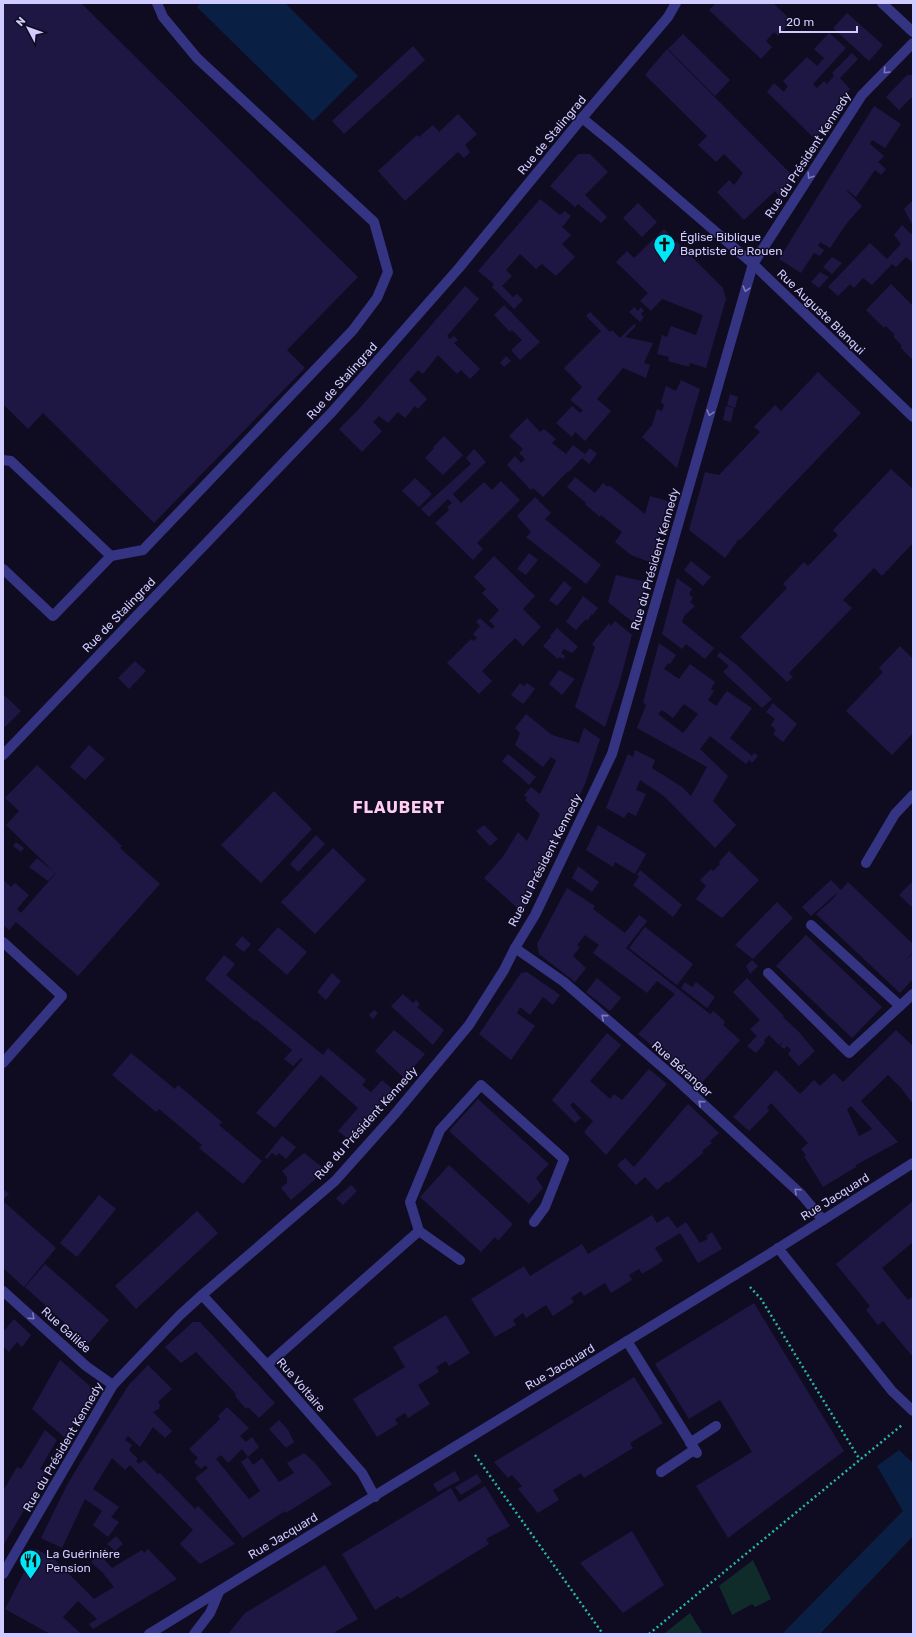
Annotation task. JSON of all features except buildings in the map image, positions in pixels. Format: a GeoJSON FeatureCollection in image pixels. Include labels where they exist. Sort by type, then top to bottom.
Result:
{"type":"FeatureCollection","features":[{"type":"Feature","properties":{"kind":"street"},"geometry":{"type":"LineString","coordinates":[[3,568],[53,616],[111,556],[143,550],[353,330],[377,298],[388,272],[374,222],[197,58],[162,17],[156,3]]}},
{"type":"Feature","properties":{"kind":"street","name":"Rue de Stalingrad"},"geometry":{"type":"LineString","coordinates":[[3,755],[332,412],[459,268],[582,118],[668,17],[676,3]]}},
{"type":"Feature","properties":{"kind":"street"},"geometry":{"type":"LineString","coordinates":[[882,3],[913,32]]}},
{"type":"Feature","properties":{"kind":"street","name":"Rue du Président Kennedy"},"geometry":{"type":"LineString","coordinates":[[3,1574],[113,1385],[180,1315],[335,1181],[394,1116],[468,1025],[504,970],[534,915],[612,754],[753,264],[862,95],[913,43]]}},
{"type":"Feature","properties":{"kind":"street","name":"Rue Auguste Blanqui"},"geometry":{"type":"LineString","coordinates":[[582,118],[753,264],[913,418]]}},
{"type":"Feature","properties":{"kind":"street"},"geometry":{"type":"LineString","coordinates":[[3,460],[11,460],[111,556]]}},
{"type":"Feature","properties":{"kind":"street"},"geometry":{"type":"LineString","coordinates":[[866,863],[895,814],[913,795]]}},
{"type":"Feature","properties":{"kind":"street"},"geometry":{"type":"LineString","coordinates":[[811,925],[900,1006]]}},
{"type":"Feature","properties":{"kind":"street"},"geometry":{"type":"LineString","coordinates":[[3,942],[62,996],[3,1063]]}},
{"type":"Feature","properties":{"kind":"street","name":"Rue Béranger"},"geometry":{"type":"LineString","coordinates":[[515,948],[564,982],[676,1080],[801,1194],[823,1220]]}},
{"type":"Feature","properties":{"kind":"street"},"geometry":{"type":"LineString","coordinates":[[768,973],[849,1053],[913,994]]}},
{"type":"Feature","properties":{"kind":"street"},"geometry":{"type":"LineString","coordinates":[[460,1260],[419,1231],[410,1202],[440,1130],[481,1085],[564,1159],[545,1207],[534,1222]]}},
{"type":"Feature","properties":{"kind":"street","name":"Rue Jacquard"},"geometry":{"type":"LineString","coordinates":[[149,1634],[627,1342],[913,1164]]}},
{"type":"Feature","properties":{"kind":"street"},"geometry":{"type":"LineString","coordinates":[[267,1365],[419,1231]]}},
{"type":"Feature","properties":{"kind":"street"},"geometry":{"type":"LineString","coordinates":[[778,1248],[892,1391],[913,1411]]}},
{"type":"Feature","properties":{"kind":"street","name":"Rue Galilée"},"geometry":{"type":"LineString","coordinates":[[3,1291],[86,1366],[113,1385]]}},
{"type":"Feature","properties":{"kind":"street","name":"Rue Voltaire"},"geometry":{"type":"LineString","coordinates":[[202,1295],[267,1365],[362,1473],[375,1497]]}},
{"type":"Feature","properties":{"kind":"street"},"geometry":{"type":"LineString","coordinates":[[627,1342],[694,1449]]}},
{"type":"Feature","properties":{"kind":"street"},"geometry":{"type":"LineString","coordinates":[[661,1472],[694,1449],[716,1426]]}},
{"type":"Feature","properties":{"kind":"street"},"geometry":{"type":"LineString","coordinates":[[194,1634],[210,1613],[219,1592]]}},
{"type":"Feature","properties":{"kind":"path"},"geometry":{"type":"LineString","coordinates":[[738,1273],[761,1299],[860,1460]]}},
{"type":"Feature","properties":{"kind":"path"},"geometry":{"type":"LineString","coordinates":[[649,1634],[907,1421]]}},
{"type":"Feature","properties":{"kind":"path"},"geometry":{"type":"LineString","coordinates":[[465,1440],[603,1634]]}},
{"type":"Feature","properties":{"kind":"green space"},"geometry":{"type":"Polygon","coordinates":[[[753,1560],[771,1599],[755,1607],[752,1604],[732,1615],[719,1586],[753,1560]]]}},
{"type":"Feature","properties":{"kind":"green space"},"geometry":{"type":"Polygon","coordinates":[[[690,1613],[703,1634],[665,1634],[665,1633],[690,1613]]]}},
{"type":"Feature","properties":{"kind":"water"},"geometry":{"type":"Polygon","coordinates":[[[201,3],[285,3],[358,76],[313,121],[197,7],[201,3]]]}},
{"type":"Feature","properties":{"kind":"water"},"geometry":{"type":"Polygon","coordinates":[[[899,1450],[913,1463],[913,1536],[820,1634],[782,1634],[903,1511],[877,1466],[899,1450]]]}},
{"type":"Feature","properties":{"kind":"place","name":"Église Biblique Baptiste de Rouen"},"geometry":{"type":"Point","coordinates":[664,264]}},
{"type":"Feature","properties":{"kind":"place","name":"La Guérinière Pension"},"geometry":{"type":"Point","coordinates":[30,1580]}},
{"type":"Feature","properties":{"kind":"district","name":"FLAUBERT"},"geometry":{"type":"Point","coordinates":[399,807]}}]}
